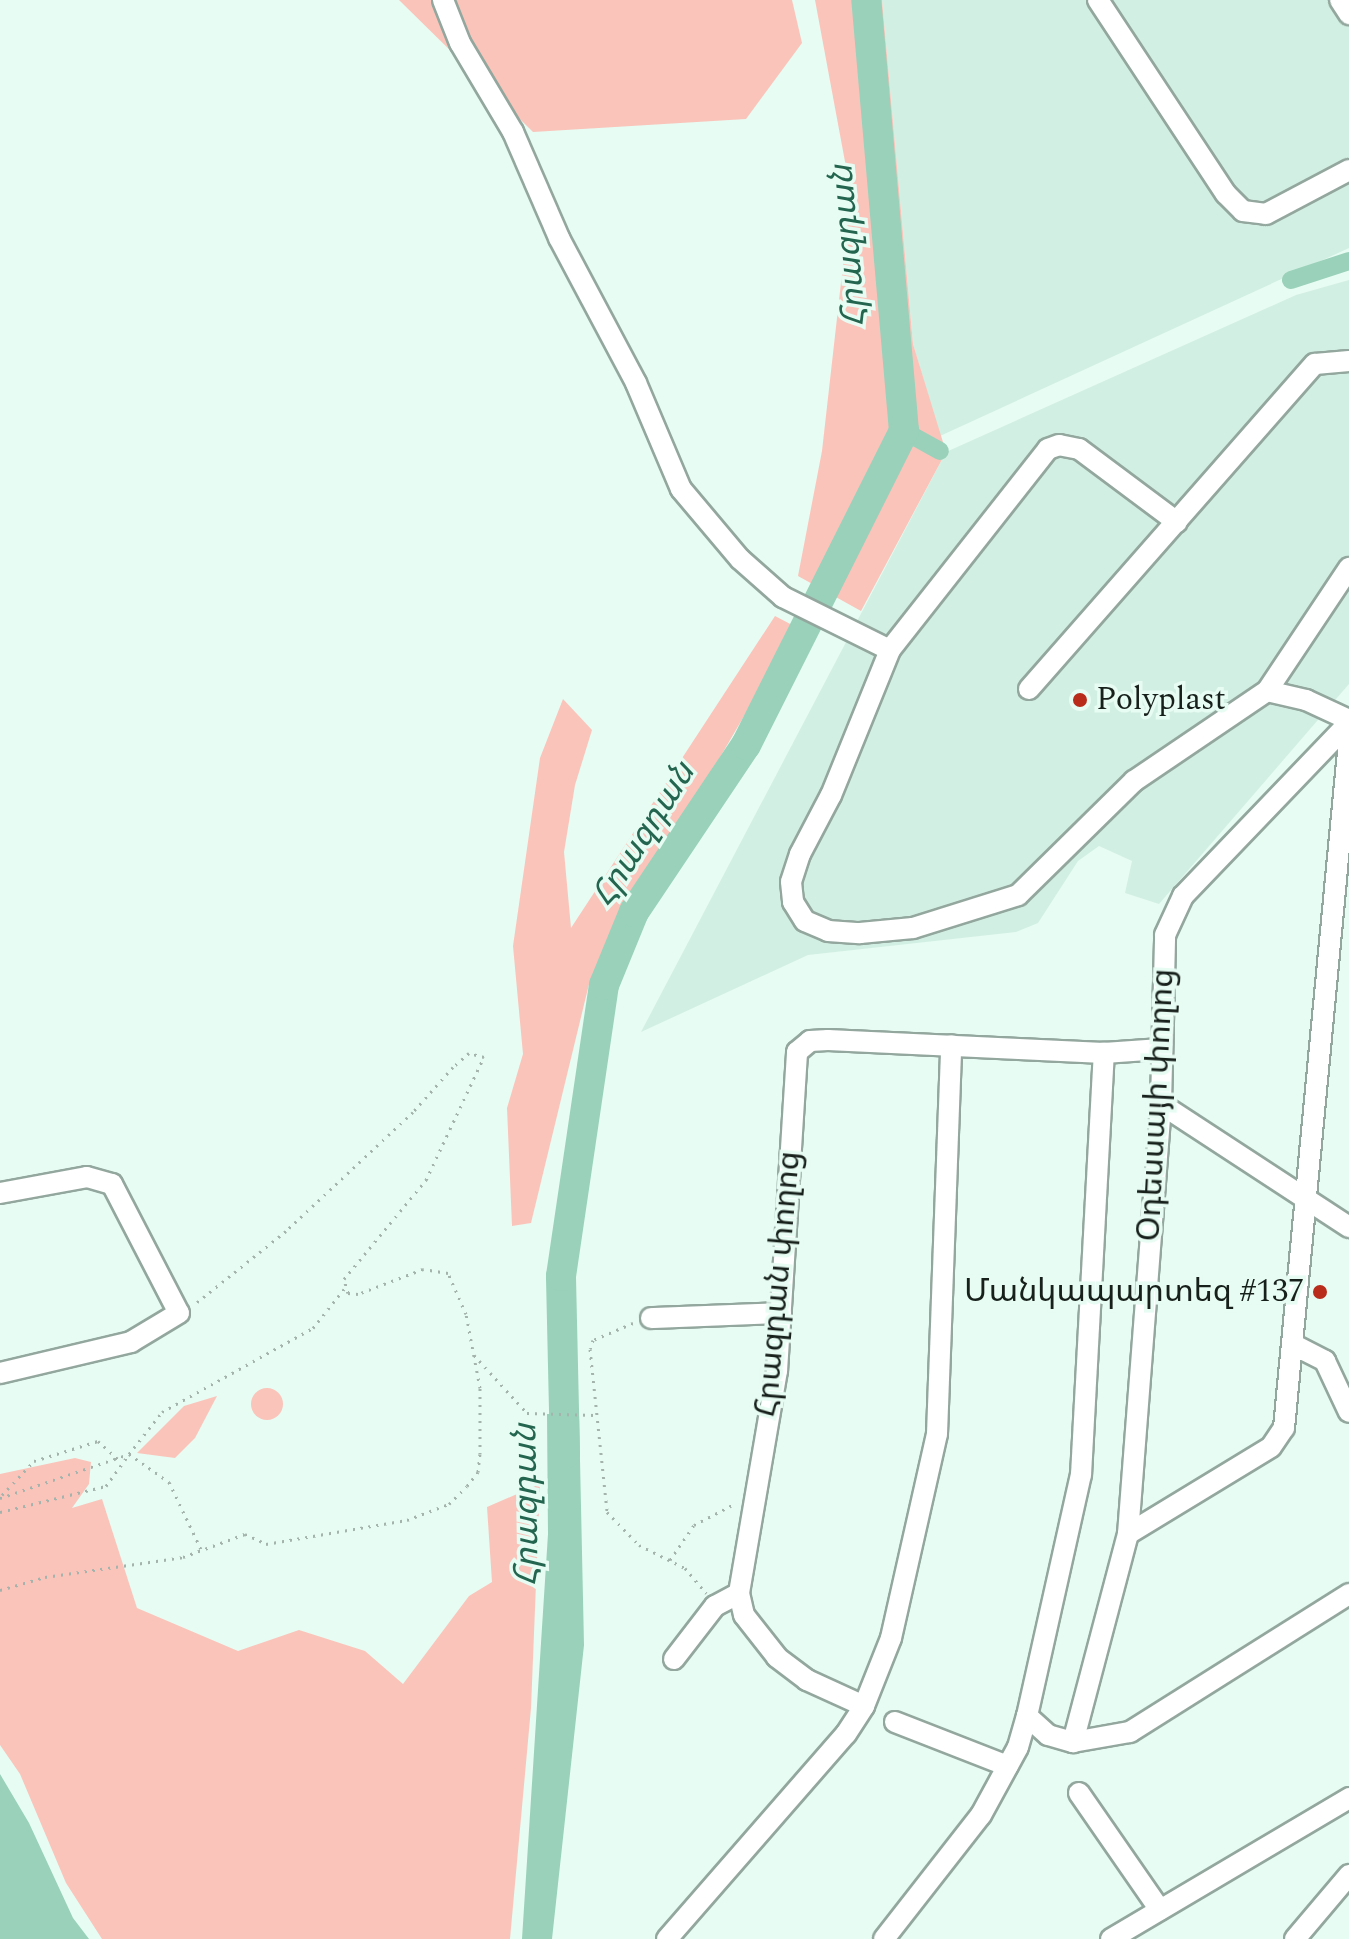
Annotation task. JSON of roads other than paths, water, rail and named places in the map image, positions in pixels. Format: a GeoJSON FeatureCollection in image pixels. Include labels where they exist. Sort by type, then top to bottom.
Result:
{"type":"FeatureCollection","features":[{"type":"Feature","properties":{"kind":"street"},"geometry":{"type":"LineString","coordinates":[[443,0],[460,43],[513,132],[559,238],[636,383],[681,489],[740,559],[783,597],[890,650]]}},
{"type":"Feature","properties":{"kind":"street"},"geometry":{"type":"LineString","coordinates":[[1098,0],[1226,194],[1243,211],[1266,214],[1349,170]]}},
{"type":"Feature","properties":{"kind":"street"},"geometry":{"type":"LineString","coordinates":[[1340,0],[1349,14]]}},
{"type":"Feature","properties":{"kind":"street"},"geometry":{"type":"LineString","coordinates":[[1029,689],[1315,364],[1349,361]]}},
{"type":"Feature","properties":{"kind":"street"},"geometry":{"type":"LineString","coordinates":[[1177,522],[1079,449],[1059,445],[1048,449],[890,650],[791,882],[793,902],[805,921],[828,931],[913,928],[1018,895],[1134,781],[1267,691],[1349,568]]}},
{"type":"Feature","properties":{"kind":"street"},"geometry":{"type":"LineString","coordinates":[[1267,691],[1306,700],[1349,721]]}},
{"type":"Feature","properties":{"kind":"street","name":"Օդեսսայի փողոց"},"geometry":{"type":"LineString","coordinates":[[1073,1742],[1128,1534],[1161,1104],[1165,935],[1171,914],[1349,721]]}},
{"type":"Feature","properties":{"kind":"street"},"geometry":{"type":"LineString","coordinates":[[1128,1534],[1280,1439],[1288,1415],[1349,742]]}},
{"type":"Feature","properties":{"kind":"street","name":"Հրազդան փողոց"},"geometry":{"type":"LineString","coordinates":[[739,1593],[777,1371],[797,1052],[802,1044],[817,1040],[951,1045]]}},
{"type":"Feature","properties":{"kind":"street"},"geometry":{"type":"LineString","coordinates":[[667,1939],[866,1712],[891,1638],[937,1434],[951,1045],[1104,1053],[1161,1049]]}},
{"type":"Feature","properties":{"kind":"street","name":"Օդեսսայի փողոց"},"geometry":{"type":"LineString","coordinates":[[884,1939],[981,1815],[1008,1766],[1027,1716],[1081,1475],[1104,1053]]}},
{"type":"Feature","properties":{"kind":"street"},"geometry":{"type":"LineString","coordinates":[[1161,1104],[1349,1227]]}},
{"type":"Feature","properties":{"kind":"street"},"geometry":{"type":"LineString","coordinates":[[0,1193],[87,1177],[112,1184],[179,1313],[131,1342],[0,1373]]}},
{"type":"Feature","properties":{"kind":"street"},"geometry":{"type":"LineString","coordinates":[[651,1318],[781,1313]]}},
{"type":"Feature","properties":{"kind":"street"},"geometry":{"type":"LineString","coordinates":[[1294,1345],[1325,1361],[1349,1412]]}},
{"type":"Feature","properties":{"kind":"street"},"geometry":{"type":"LineString","coordinates":[[674,1659],[715,1606],[739,1593],[744,1615],[777,1657],[807,1680],[866,1712]]}},
{"type":"Feature","properties":{"kind":"street"},"geometry":{"type":"LineString","coordinates":[[1027,1716],[1048,1735],[1073,1742],[1116,1736],[1149,1723],[1349,1594]]}},
{"type":"Feature","properties":{"kind":"street"},"geometry":{"type":"LineString","coordinates":[[895,1722],[1008,1766]]}},
{"type":"Feature","properties":{"kind":"street"},"geometry":{"type":"LineString","coordinates":[[1079,1793],[1160,1910]]}},
{"type":"Feature","properties":{"kind":"street"},"geometry":{"type":"LineString","coordinates":[[1111,1939],[1349,1798]]}},
{"type":"Feature","properties":{"kind":"street"},"geometry":{"type":"LineString","coordinates":[[1295,1939],[1349,1875]]}},
{"type":"Feature","properties":{"kind":"waterway","name":"Հրազդան"},"geometry":{"type":"LineString","coordinates":[[565,1454],[561,1276],[604,985],[634,912],[746,745],[904,431],[866,0]]}},
{"type":"Feature","properties":{"kind":"waterway"},"geometry":{"type":"LineString","coordinates":[[1291,280],[1349,261]]}},
{"type":"Feature","properties":{"kind":"waterway"},"geometry":{"type":"LineString","coordinates":[[904,431],[940,451]]}},
{"type":"Feature","properties":{"kind":"place","name":"Polyplast"},"geometry":{"type":"Point","coordinates":[1080,700]}},
{"type":"Feature","properties":{"kind":"place","name":"Մանկապարտեզ #137"},"geometry":{"type":"Point","coordinates":[1320,1292]}}]}
